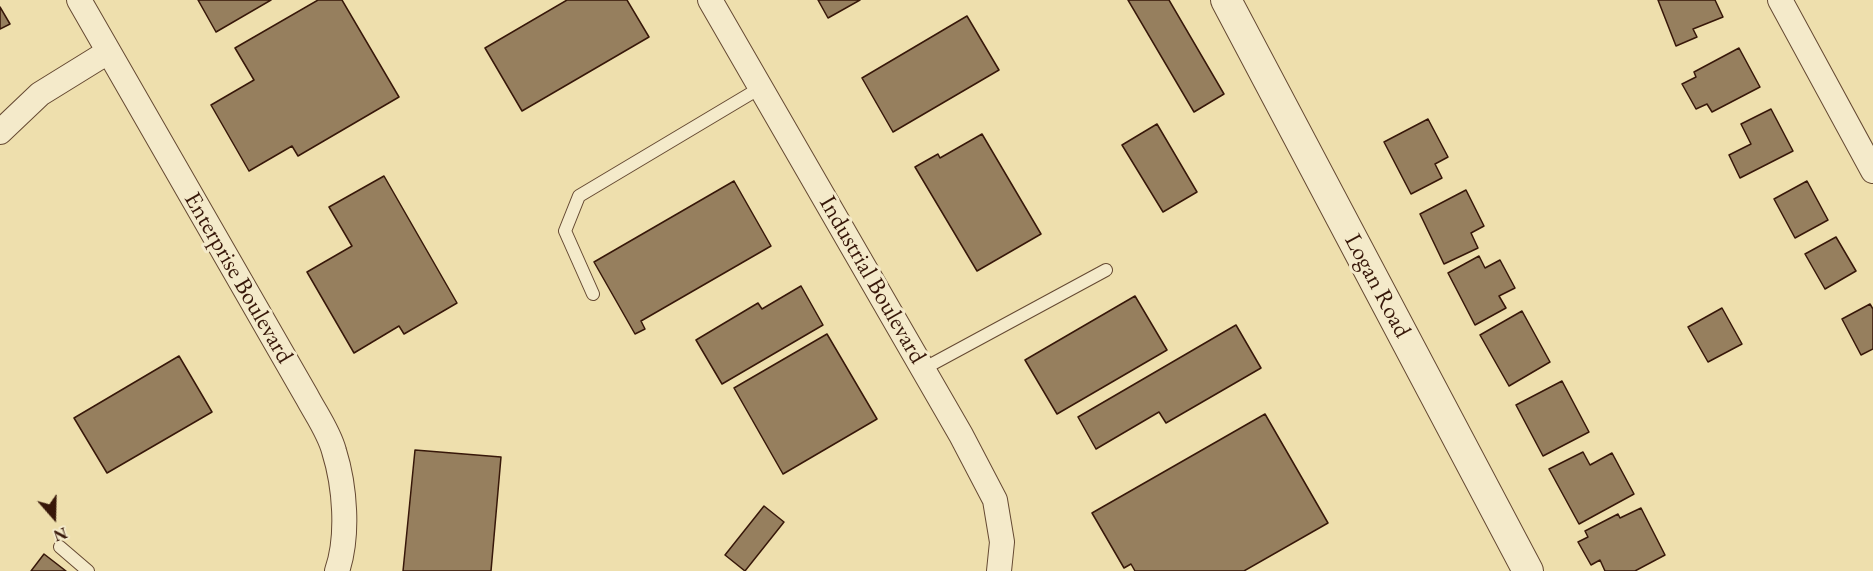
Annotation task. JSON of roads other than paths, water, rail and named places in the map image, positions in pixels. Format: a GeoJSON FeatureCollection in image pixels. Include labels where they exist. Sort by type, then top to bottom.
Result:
{"type":"FeatureCollection","features":[{"type":"Feature","properties":{"kind":"street","name":"Enterprise Boulevard"},"geometry":{"type":"LineString","coordinates":[[79,0],[307,397],[334,450],[344,502],[342,555],[337,571]]}},
{"type":"Feature","properties":{"kind":"street","name":"Industrial Boulevard"},"geometry":{"type":"LineString","coordinates":[[710,0],[961,435],[995,500],[1002,542],[1000,570]]}},
{"type":"Feature","properties":{"kind":"street","name":"Logan Road"},"geometry":{"type":"LineString","coordinates":[[1226,0],[1528,571]]}},
{"type":"Feature","properties":{"kind":"street"},"geometry":{"type":"LineString","coordinates":[[1780,0],[1873,171]]}},
{"type":"Feature","properties":{"kind":"street"},"geometry":{"type":"LineString","coordinates":[[0,132],[40,94],[108,52]]}},
{"type":"Feature","properties":{"kind":"lane"},"geometry":{"type":"LineString","coordinates":[[593,294],[565,231],[579,196],[760,88]]}},
{"type":"Feature","properties":{"kind":"lane"},"geometry":{"type":"LineString","coordinates":[[923,369],[1106,270]]}},
{"type":"Feature","properties":{"kind":"lane"},"geometry":{"type":"LineString","coordinates":[[60,547],[88,571]]}}]}
